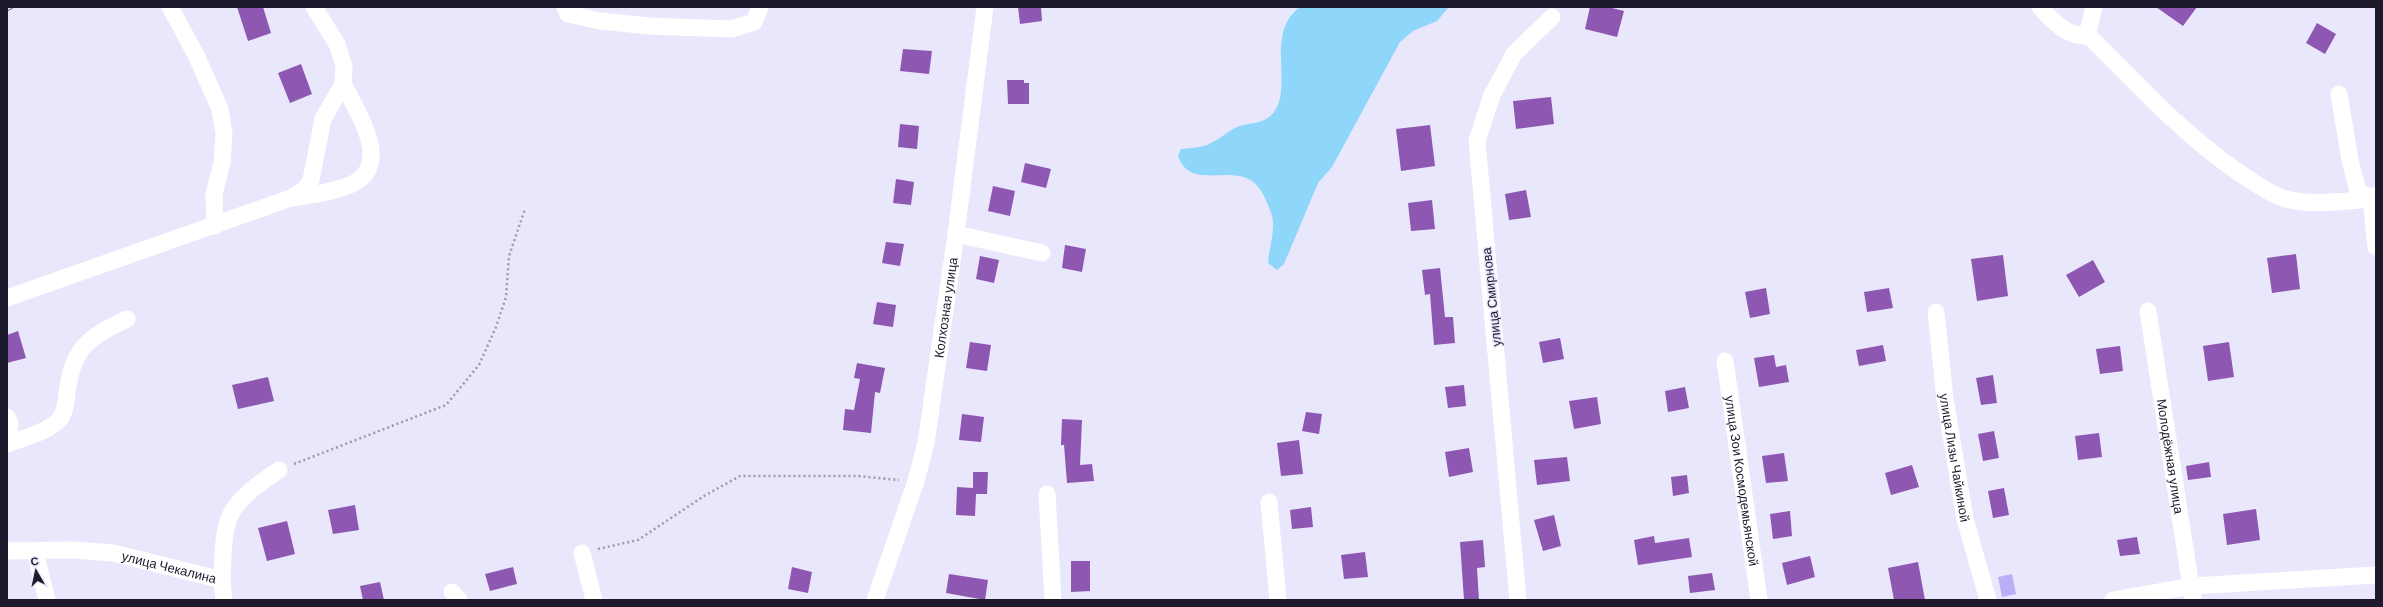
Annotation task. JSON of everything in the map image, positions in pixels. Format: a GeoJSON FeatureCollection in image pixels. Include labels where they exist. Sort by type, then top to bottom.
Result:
{"type":"FeatureCollection","features":[{"type":"Feature","properties":{"kind":"street"},"geometry":{"type":"LineString","coordinates":[[170,7],[196,55],[220,109],[224,134],[222,163],[214,194],[214,226]]}},
{"type":"Feature","properties":{"kind":"street"},"geometry":{"type":"LineString","coordinates":[[291,198],[304,190],[311,180],[323,119],[343,84],[344,66],[337,44],[314,7]]}},
{"type":"Feature","properties":{"kind":"street"},"geometry":{"type":"LineString","coordinates":[[565,7],[568,14],[600,21],[650,26],[731,29],[754,22],[760,7]]}},
{"type":"Feature","properties":{"kind":"street","name":"Колхозная улица"},"geometry":{"type":"LineString","coordinates":[[875,600],[916,481],[926,443],[956,234],[985,7]]}},
{"type":"Feature","properties":{"kind":"street"},"geometry":{"type":"LineString","coordinates":[[2040,7],[2058,26],[2074,34],[2087,35],[2173,120],[2219,159],[2264,190],[2280,197],[2301,202],[2373,197]]}},
{"type":"Feature","properties":{"kind":"street"},"geometry":{"type":"LineString","coordinates":[[2087,35],[2094,7]]}},
{"type":"Feature","properties":{"kind":"street","name":"улица Смирнова"},"geometry":{"type":"LineString","coordinates":[[1518,600],[1477,141],[1492,95],[1514,54],[1552,17]]}},
{"type":"Feature","properties":{"kind":"street"},"geometry":{"type":"LineString","coordinates":[[7,298],[291,198],[322,193],[356,183],[368,172],[372,156],[371,142],[343,84]]}},
{"type":"Feature","properties":{"kind":"street"},"geometry":{"type":"LineString","coordinates":[[2339,94],[2350,160],[2358,191],[2373,197]]}},
{"type":"Feature","properties":{"kind":"street"},"geometry":{"type":"LineString","coordinates":[[2373,197],[2376,247]]}},
{"type":"Feature","properties":{"kind":"street"},"geometry":{"type":"LineString","coordinates":[[956,234],[1042,253]]}},
{"type":"Feature","properties":{"kind":"street","name":"улица Лизы Чайкиной"},"geometry":{"type":"LineString","coordinates":[[1936,312],[1945,399],[1965,519],[1988,600]]}},
{"type":"Feature","properties":{"kind":"street","name":"Молодёжная улица"},"geometry":{"type":"LineString","coordinates":[[2148,312],[2193,593]]}},
{"type":"Feature","properties":{"kind":"street"},"geometry":{"type":"LineString","coordinates":[[7,416],[10,423],[7,444],[51,427],[59,420],[65,410],[68,386],[79,351],[94,336],[127,319]]}},
{"type":"Feature","properties":{"kind":"street","name":"улица Зои Космодемьянской"},"geometry":{"type":"LineString","coordinates":[[1725,361],[1759,600]]}},
{"type":"Feature","properties":{"kind":"street","name":"улица Чекалина"},"geometry":{"type":"LineString","coordinates":[[7,551],[113,552],[222,580],[224,536],[227,521],[236,505],[249,491],[278,470]]}},
{"type":"Feature","properties":{"kind":"street"},"geometry":{"type":"LineString","coordinates":[[1047,494],[1053,600]]}},
{"type":"Feature","properties":{"kind":"street"},"geometry":{"type":"LineString","coordinates":[[1269,502],[1278,600]]}},
{"type":"Feature","properties":{"kind":"street"},"geometry":{"type":"LineString","coordinates":[[35,551],[47,600]]}},
{"type":"Feature","properties":{"kind":"street"},"geometry":{"type":"LineString","coordinates":[[582,553],[594,600]]}},
{"type":"Feature","properties":{"kind":"street"},"geometry":{"type":"LineString","coordinates":[[2113,600],[2376,575]]}},
{"type":"Feature","properties":{"kind":"street"},"geometry":{"type":"LineString","coordinates":[[222,580],[224,600]]}},
{"type":"Feature","properties":{"kind":"path"},"geometry":{"type":"LineString","coordinates":[[278,470],[446,405],[479,365],[496,327],[506,297],[509,256],[525,209]]}},
{"type":"Feature","properties":{"kind":"path"},"geometry":{"type":"LineString","coordinates":[[582,553],[638,540],[704,496],[740,476],[859,476],[916,481]]}},
{"type":"Feature","properties":{"kind":"shaded area"},"geometry":{"type":"Polygon","coordinates":[[[2012,574],[2016,594],[2002,597],[1998,577],[2012,574]]]}},
{"type":"Feature","properties":{"kind":"water"},"geometry":{"type":"Polygon","coordinates":[[[1300,7],[1449,7],[1437,21],[1413,31],[1400,42],[1332,167],[1318,183],[1284,264],[1277,270],[1268,263],[1273,231],[1270,209],[1256,184],[1245,178],[1233,175],[1195,174],[1185,168],[1178,156],[1181,149],[1196,148],[1208,145],[1237,127],[1262,121],[1269,117],[1277,107],[1281,94],[1281,48],[1283,32],[1289,19],[1300,7]]]}},
{"type":"Feature","properties":{"kind":"building"},"geometry":{"type":"Polygon","coordinates":[[[237,7],[263,7],[271,33],[248,41],[237,7]]]}},
{"type":"Feature","properties":{"kind":"building"},"geometry":{"type":"Polygon","coordinates":[[[1018,7],[1041,7],[1042,21],[1020,24],[1018,7]]]}},
{"type":"Feature","properties":{"kind":"building"},"geometry":{"type":"Polygon","coordinates":[[[1590,7],[1608,7],[1624,11],[1617,37],[1585,29],[1590,7]]]}},
{"type":"Feature","properties":{"kind":"building"},"geometry":{"type":"Polygon","coordinates":[[[2156,7],[2197,7],[2183,26],[2156,7]]]}},
{"type":"Feature","properties":{"kind":"building"},"geometry":{"type":"Polygon","coordinates":[[[2317,23],[2336,34],[2325,54],[2306,43],[2317,23]]]}},
{"type":"Feature","properties":{"kind":"building"},"geometry":{"type":"Polygon","coordinates":[[[903,49],[932,51],[929,74],[900,71],[903,49]]]}},
{"type":"Feature","properties":{"kind":"building"},"geometry":{"type":"Polygon","coordinates":[[[301,64],[312,94],[290,103],[278,73],[301,64]]]}},
{"type":"Feature","properties":{"kind":"building"},"geometry":{"type":"Polygon","coordinates":[[[1007,80],[1024,80],[1024,83],[1029,83],[1029,104],[1008,104],[1007,80]]]}},
{"type":"Feature","properties":{"kind":"building"},"geometry":{"type":"Polygon","coordinates":[[[1551,97],[1554,124],[1516,129],[1513,101],[1551,97]]]}},
{"type":"Feature","properties":{"kind":"building"},"geometry":{"type":"Polygon","coordinates":[[[900,124],[919,126],[917,149],[898,147],[900,124]]]}},
{"type":"Feature","properties":{"kind":"building"},"geometry":{"type":"Polygon","coordinates":[[[1430,125],[1435,166],[1401,171],[1396,129],[1430,125]]]}},
{"type":"Feature","properties":{"kind":"building"},"geometry":{"type":"Polygon","coordinates":[[[1025,163],[1051,169],[1046,188],[1021,182],[1025,163]]]}},
{"type":"Feature","properties":{"kind":"building"},"geometry":{"type":"Polygon","coordinates":[[[896,179],[914,182],[911,205],[893,203],[896,179]]]}},
{"type":"Feature","properties":{"kind":"building"},"geometry":{"type":"Polygon","coordinates":[[[993,186],[1015,191],[1010,216],[988,211],[993,186]]]}},
{"type":"Feature","properties":{"kind":"building"},"geometry":{"type":"Polygon","coordinates":[[[1526,190],[1531,217],[1509,220],[1505,194],[1526,190]]]}},
{"type":"Feature","properties":{"kind":"building"},"geometry":{"type":"Polygon","coordinates":[[[1432,200],[1435,229],[1411,231],[1408,203],[1432,200]]]}},
{"type":"Feature","properties":{"kind":"building"},"geometry":{"type":"Polygon","coordinates":[[[886,242],[904,244],[900,266],[882,263],[886,242]]]}},
{"type":"Feature","properties":{"kind":"building"},"geometry":{"type":"Polygon","coordinates":[[[1065,245],[1086,249],[1082,272],[1062,268],[1065,245]]]}},
{"type":"Feature","properties":{"kind":"building"},"geometry":{"type":"Polygon","coordinates":[[[2296,254],[2300,289],[2272,293],[2267,258],[2296,254]]]}},
{"type":"Feature","properties":{"kind":"building"},"geometry":{"type":"Polygon","coordinates":[[[2003,255],[2008,296],[1977,301],[1971,259],[2003,255]]]}},
{"type":"Feature","properties":{"kind":"building"},"geometry":{"type":"Polygon","coordinates":[[[980,256],[999,260],[994,283],[976,279],[980,256]]]}},
{"type":"Feature","properties":{"kind":"building"},"geometry":{"type":"Polygon","coordinates":[[[2093,260],[2105,282],[2079,297],[2066,275],[2093,260]]]}},
{"type":"Feature","properties":{"kind":"building"},"geometry":{"type":"Polygon","coordinates":[[[1440,268],[1445,317],[1453,317],[1455,343],[1434,345],[1430,294],[1425,295],[1422,270],[1440,268]]]}},
{"type":"Feature","properties":{"kind":"building"},"geometry":{"type":"Polygon","coordinates":[[[1766,288],[1770,314],[1750,318],[1745,292],[1766,288]]]}},
{"type":"Feature","properties":{"kind":"building"},"geometry":{"type":"Polygon","coordinates":[[[1889,288],[1893,308],[1867,312],[1864,292],[1889,288]]]}},
{"type":"Feature","properties":{"kind":"building"},"geometry":{"type":"Polygon","coordinates":[[[877,302],[896,305],[893,327],[873,324],[877,302]]]}},
{"type":"Feature","properties":{"kind":"building"},"geometry":{"type":"Polygon","coordinates":[[[18,331],[26,358],[7,363],[7,335],[18,331]]]}},
{"type":"Feature","properties":{"kind":"building"},"geometry":{"type":"Polygon","coordinates":[[[1560,338],[1564,359],[1543,363],[1539,342],[1560,338]]]}},
{"type":"Feature","properties":{"kind":"building"},"geometry":{"type":"Polygon","coordinates":[[[970,342],[991,345],[987,371],[966,368],[970,342]]]}},
{"type":"Feature","properties":{"kind":"building"},"geometry":{"type":"Polygon","coordinates":[[[2229,342],[2234,377],[2208,381],[2203,346],[2229,342]]]}},
{"type":"Feature","properties":{"kind":"building"},"geometry":{"type":"Polygon","coordinates":[[[1883,345],[1886,361],[1859,366],[1856,350],[1883,345]]]}},
{"type":"Feature","properties":{"kind":"building"},"geometry":{"type":"Polygon","coordinates":[[[2120,346],[2123,371],[2100,374],[2096,349],[2120,346]]]}},
{"type":"Feature","properties":{"kind":"building"},"geometry":{"type":"Polygon","coordinates":[[[1774,355],[1776,367],[1786,365],[1789,382],[1759,387],[1754,358],[1774,355]]]}},
{"type":"Feature","properties":{"kind":"building"},"geometry":{"type":"Polygon","coordinates":[[[857,363],[885,368],[880,393],[875,392],[871,433],[843,430],[845,409],[854,410],[860,379],[854,378],[857,363]]]}},
{"type":"Feature","properties":{"kind":"building"},"geometry":{"type":"Polygon","coordinates":[[[1993,375],[1997,403],[1981,405],[1976,378],[1993,375]]]}},
{"type":"Feature","properties":{"kind":"building"},"geometry":{"type":"Polygon","coordinates":[[[268,377],[274,401],[238,409],[232,385],[268,377]]]}},
{"type":"Feature","properties":{"kind":"building"},"geometry":{"type":"Polygon","coordinates":[[[1464,385],[1466,406],[1448,408],[1445,387],[1464,385]]]}},
{"type":"Feature","properties":{"kind":"building"},"geometry":{"type":"Polygon","coordinates":[[[1685,387],[1689,408],[1668,412],[1665,391],[1685,387]]]}},
{"type":"Feature","properties":{"kind":"building"},"geometry":{"type":"Polygon","coordinates":[[[1597,397],[1601,424],[1574,429],[1569,401],[1597,397]]]}},
{"type":"Feature","properties":{"kind":"building"},"geometry":{"type":"Polygon","coordinates":[[[1306,412],[1322,414],[1319,434],[1302,431],[1306,412]]]}},
{"type":"Feature","properties":{"kind":"building"},"geometry":{"type":"Polygon","coordinates":[[[962,414],[984,417],[981,442],[959,440],[962,414]]]}},
{"type":"Feature","properties":{"kind":"building"},"geometry":{"type":"Polygon","coordinates":[[[1062,419],[1082,420],[1080,465],[1092,464],[1094,481],[1067,483],[1064,445],[1061,445],[1062,419]]]}},
{"type":"Feature","properties":{"kind":"building"},"geometry":{"type":"Polygon","coordinates":[[[1994,431],[1999,458],[1983,461],[1978,434],[1994,431]]]}},
{"type":"Feature","properties":{"kind":"building"},"geometry":{"type":"Polygon","coordinates":[[[2099,433],[2102,457],[2078,460],[2075,436],[2099,433]]]}},
{"type":"Feature","properties":{"kind":"building"},"geometry":{"type":"Polygon","coordinates":[[[1299,440],[1303,474],[1281,476],[1277,443],[1299,440]]]}},
{"type":"Feature","properties":{"kind":"building"},"geometry":{"type":"Polygon","coordinates":[[[1469,448],[1473,472],[1449,477],[1445,452],[1469,448]]]}},
{"type":"Feature","properties":{"kind":"building"},"geometry":{"type":"Polygon","coordinates":[[[1784,453],[1788,481],[1766,483],[1762,456],[1784,453]]]}},
{"type":"Feature","properties":{"kind":"building"},"geometry":{"type":"Polygon","coordinates":[[[1567,457],[1570,481],[1537,485],[1534,460],[1567,457]]]}},
{"type":"Feature","properties":{"kind":"building"},"geometry":{"type":"Polygon","coordinates":[[[2209,462],[2211,477],[2188,480],[2186,466],[2209,462]]]}},
{"type":"Feature","properties":{"kind":"building"},"geometry":{"type":"Polygon","coordinates":[[[1912,465],[1919,487],[1891,495],[1885,473],[1912,465]]]}},
{"type":"Feature","properties":{"kind":"building"},"geometry":{"type":"Polygon","coordinates":[[[973,472],[988,472],[987,494],[976,494],[975,516],[956,515],[957,487],[973,488],[973,472]]]}},
{"type":"Feature","properties":{"kind":"building"},"geometry":{"type":"Polygon","coordinates":[[[1687,475],[1689,493],[1673,496],[1671,477],[1687,475]]]}},
{"type":"Feature","properties":{"kind":"building"},"geometry":{"type":"Polygon","coordinates":[[[2004,488],[2009,515],[1993,518],[1988,491],[2004,488]]]}},
{"type":"Feature","properties":{"kind":"building"},"geometry":{"type":"Polygon","coordinates":[[[355,505],[359,530],[333,534],[328,510],[355,505]]]}},
{"type":"Feature","properties":{"kind":"building"},"geometry":{"type":"Polygon","coordinates":[[[1311,507],[1313,527],[1292,529],[1290,510],[1311,507]]]}},
{"type":"Feature","properties":{"kind":"building"},"geometry":{"type":"Polygon","coordinates":[[[2256,509],[2260,540],[2227,545],[2223,514],[2256,509]]]}},
{"type":"Feature","properties":{"kind":"building"},"geometry":{"type":"Polygon","coordinates":[[[1790,511],[1792,536],[1773,539],[1770,514],[1790,511]]]}},
{"type":"Feature","properties":{"kind":"building"},"geometry":{"type":"Polygon","coordinates":[[[1554,515],[1561,546],[1543,551],[1534,520],[1554,515]]]}},
{"type":"Feature","properties":{"kind":"building"},"geometry":{"type":"Polygon","coordinates":[[[287,521],[295,554],[267,561],[258,528],[287,521]]]}},
{"type":"Feature","properties":{"kind":"building"},"geometry":{"type":"Polygon","coordinates":[[[1654,536],[1655,543],[1689,538],[1692,557],[1638,565],[1634,540],[1654,536]]]}},
{"type":"Feature","properties":{"kind":"building"},"geometry":{"type":"Polygon","coordinates":[[[2137,537],[2140,554],[2120,556],[2117,540],[2137,537]]]}},
{"type":"Feature","properties":{"kind":"building"},"geometry":{"type":"Polygon","coordinates":[[[1483,540],[1485,567],[1477,568],[1479,600],[1464,600],[1460,542],[1483,540]]]}},
{"type":"Feature","properties":{"kind":"building"},"geometry":{"type":"Polygon","coordinates":[[[1365,552],[1368,577],[1344,579],[1341,555],[1365,552]]]}},
{"type":"Feature","properties":{"kind":"building"},"geometry":{"type":"Polygon","coordinates":[[[1810,556],[1815,577],[1787,585],[1782,563],[1810,556]]]}},
{"type":"Feature","properties":{"kind":"building"},"geometry":{"type":"Polygon","coordinates":[[[1071,561],[1090,561],[1090,591],[1071,592],[1071,561]]]}},
{"type":"Feature","properties":{"kind":"building"},"geometry":{"type":"Polygon","coordinates":[[[1918,562],[1925,600],[1894,600],[1888,568],[1918,562]]]}},
{"type":"Feature","properties":{"kind":"building"},"geometry":{"type":"Polygon","coordinates":[[[513,567],[517,584],[490,591],[485,574],[513,567]]]}},
{"type":"Feature","properties":{"kind":"building"},"geometry":{"type":"Polygon","coordinates":[[[792,567],[812,572],[808,593],[788,589],[792,567]]]}},
{"type":"Feature","properties":{"kind":"building"},"geometry":{"type":"Polygon","coordinates":[[[1712,573],[1715,590],[1690,593],[1688,576],[1712,573]]]}},
{"type":"Feature","properties":{"kind":"building"},"geometry":{"type":"Polygon","coordinates":[[[949,574],[988,580],[985,600],[946,593],[949,574]]]}},
{"type":"Feature","properties":{"kind":"building"},"geometry":{"type":"Polygon","coordinates":[[[380,582],[384,600],[363,600],[360,586],[380,582]]]}},
{"type":"Feature","properties":{"kind":"railway"},"geometry":{"type":"LineString","coordinates":[[7,9],[11,7]]}}]}
